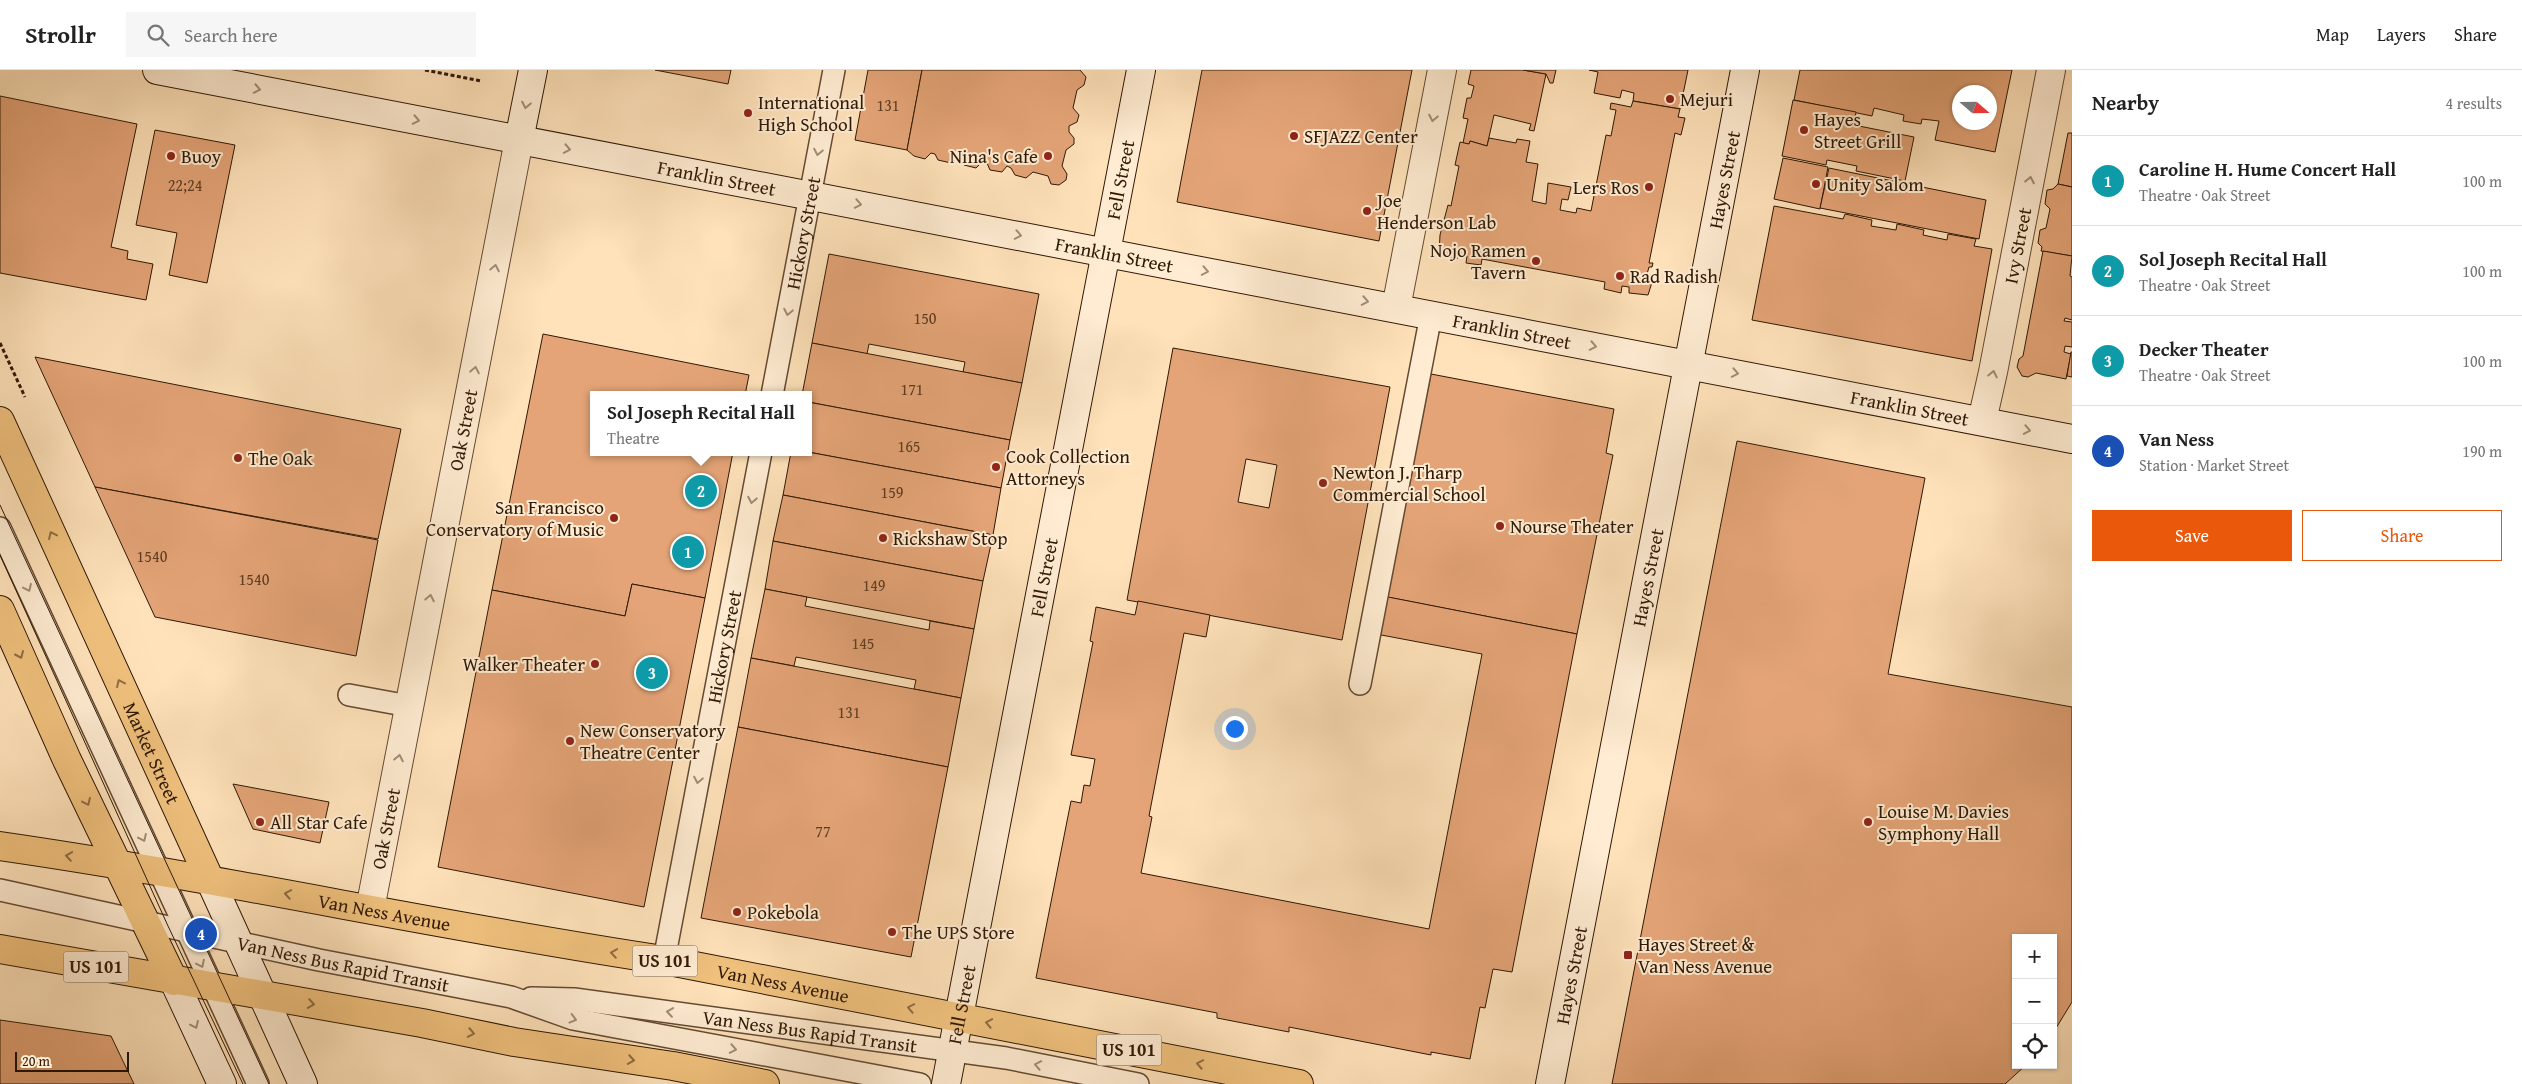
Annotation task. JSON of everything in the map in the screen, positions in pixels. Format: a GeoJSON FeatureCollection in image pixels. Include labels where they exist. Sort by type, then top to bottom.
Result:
{"type":"FeatureCollection","features":[{"type":"Feature","properties":{"kind":"main road","name":"Franklin Street"},"geometry":{"type":"LineString","coordinates":[[157,70],[231,77],[519,140],[1431,314],[2072,439]]}},
{"type":"Feature","properties":{"kind":"main road","name":"Oak Street"},"geometry":{"type":"LineString","coordinates":[[370,909],[533,70]]}},
{"type":"Feature","properties":{"kind":"main road","name":"Fell Street"},"geometry":{"type":"LineString","coordinates":[[946,1084],[1141,70]]}},
{"type":"Feature","properties":{"kind":"main road"},"geometry":{"type":"LineString","coordinates":[[1396,308],[1442,70]]}},
{"type":"Feature","properties":{"kind":"main road","name":"Hayes Street"},"geometry":{"type":"LineString","coordinates":[[1550,1084],[1745,70]]}},
{"type":"Feature","properties":{"kind":"main road","name":"Ivy Street"},"geometry":{"type":"LineString","coordinates":[[1982,421],[2051,70]]}},
{"type":"Feature","properties":{"kind":"main road","name":"Market Street"},"geometry":{"type":"LineString","coordinates":[[0,421],[303,1084]]}},
{"type":"Feature","properties":{"kind":"main road"},"geometry":{"type":"LineString","coordinates":[[0,610],[116,864],[222,1084]]}},
{"type":"Feature","properties":{"kind":"main road","name":"US 101"},"geometry":{"type":"LineString","coordinates":[[0,846],[116,864]]}},
{"type":"Feature","properties":{"kind":"main road","name":"Van Ness Avenue"},"geometry":{"type":"LineString","coordinates":[[116,864],[576,947],[664,960],[1300,1084]]}},
{"type":"Feature","properties":{"kind":"main road","name":"US 101"},"geometry":{"type":"LineString","coordinates":[[0,948],[213,988],[765,1084]]}},
{"type":"Feature","properties":{"kind":"lane","name":"Hickory Street"},"geometry":{"type":"LineString","coordinates":[[773,391],[834,70]]}},
{"type":"Feature","properties":{"kind":"lane"},"geometry":{"type":"LineString","coordinates":[[1360,684],[1431,314]]}},
{"type":"Feature","properties":{"kind":"lane","name":"Hickory Street"},"geometry":{"type":"LineString","coordinates":[[664,960],[760,456]]}},
{"type":"Feature","properties":{"kind":"lane"},"geometry":{"type":"LineString","coordinates":[[0,528],[258,1084]]}},
{"type":"Feature","properties":{"kind":"lane"},"geometry":{"type":"LineString","coordinates":[[349,695],[409,706]]}},
{"type":"Feature","properties":{"kind":"lane","name":"Van Ness Bus Rapid Transit"},"geometry":{"type":"LineString","coordinates":[[0,890],[511,998],[573,1019],[920,1084]]}},
{"type":"Feature","properties":{"kind":"lane","name":"Van Ness Bus Rapid Transit"},"geometry":{"type":"LineString","coordinates":[[511,998],[574,999],[953,1051],[1138,1084]]}},
{"type":"Feature","properties":{"kind":"path"},"geometry":{"type":"LineString","coordinates":[[425,70],[481,81]]}},
{"type":"Feature","properties":{"kind":"building"},"geometry":{"type":"Polygon","coordinates":[[[655,70],[731,70],[728,84],[655,70]]]}},
{"type":"Feature","properties":{"kind":"building"},"geometry":{"type":"Polygon","coordinates":[[[868,70],[922,70],[907,150],[855,140],[868,70]]]}},
{"type":"Feature","properties":{"kind":"building"},"geometry":{"type":"Polygon","coordinates":[[[922,70],[1080,70],[1086,77],[1084,85],[1077,90],[1073,108],[1079,115],[1077,122],[1069,126],[1069,132],[1074,138],[1074,144],[1066,150],[1062,166],[1067,174],[1066,180],[1059,185],[1051,184],[1048,176],[1033,172],[1026,178],[1015,175],[1011,168],[1007,166],[1002,172],[990,170],[987,163],[982,162],[976,168],[964,165],[957,158],[951,163],[938,160],[935,154],[931,153],[925,159],[914,156],[907,150],[922,70]]]}},
{"type":"Feature","properties":{"kind":"building","name":"SFJAZZ Center"},"geometry":{"type":"Polygon","coordinates":[[[1202,70],[1412,70],[1379,241],[1177,202],[1202,70]]]}},
{"type":"Feature","properties":{"kind":"building"},"geometry":{"type":"Polygon","coordinates":[[[1471,70],[1523,70],[1546,74],[1534,131],[1529,130],[1531,124],[1494,115],[1487,146],[1470,141],[1469,144],[1463,143],[1468,119],[1463,118],[1467,98],[1471,98],[1474,86],[1468,84],[1471,70]]]}},
{"type":"Feature","properties":{"kind":"building"},"geometry":{"type":"Polygon","coordinates":[[[1523,70],[1556,70],[1553,83],[1550,83],[1546,74],[1523,70]]]}},
{"type":"Feature","properties":{"kind":"building"},"geometry":{"type":"Polygon","coordinates":[[[1589,70],[1688,70],[1680,109],[1633,101],[1634,93],[1622,90],[1620,98],[1594,93],[1598,72],[1589,70]]]}},
{"type":"Feature","properties":{"kind":"building"},"geometry":{"type":"Polygon","coordinates":[[[1800,70],[2012,70],[1995,152],[1935,140],[1939,121],[1922,119],[1921,124],[1903,121],[1904,115],[1874,108],[1872,116],[1794,100],[1800,70]]]}},
{"type":"Feature","properties":{"kind":"building"},"geometry":{"type":"Polygon","coordinates":[[[0,96],[137,124],[111,247],[128,251],[127,259],[153,264],[146,300],[0,273],[0,96]]]}},
{"type":"Feature","properties":{"kind":"building"},"geometry":{"type":"Polygon","coordinates":[[[1793,100],[1856,112],[1854,125],[1914,137],[1905,181],[1856,171],[1857,166],[1827,160],[1826,165],[1782,156],[1793,100]]]}},
{"type":"Feature","properties":{"kind":"building"},"geometry":{"type":"Polygon","coordinates":[[[1633,101],[1680,109],[1678,117],[1685,118],[1681,135],[1675,133],[1649,263],[1653,263],[1652,267],[1649,267],[1647,274],[1654,276],[1648,295],[1629,293],[1629,287],[1622,286],[1621,293],[1604,289],[1605,282],[1482,259],[1481,265],[1466,263],[1467,256],[1458,254],[1457,259],[1439,254],[1440,235],[1448,205],[1451,206],[1459,166],[1455,165],[1460,142],[1469,144],[1470,141],[1487,146],[1489,138],[1516,143],[1517,139],[1530,141],[1526,162],[1538,164],[1532,201],[1546,204],[1548,183],[1571,187],[1568,200],[1562,199],[1560,210],[1576,213],[1577,208],[1591,211],[1606,135],[1611,136],[1616,110],[1610,109],[1611,103],[1631,107],[1633,101]]]}},
{"type":"Feature","properties":{"kind":"building"},"geometry":{"type":"Polygon","coordinates":[[[155,130],[235,145],[207,283],[169,275],[177,233],[136,225],[155,130]]]}},
{"type":"Feature","properties":{"kind":"building"},"geometry":{"type":"Polygon","coordinates":[[[2068,133],[2072,133],[2072,187],[2058,184],[2068,133]]]}},
{"type":"Feature","properties":{"kind":"building"},"geometry":{"type":"Polygon","coordinates":[[[1783,158],[1828,167],[1820,209],[1774,199],[1783,158]]]}},
{"type":"Feature","properties":{"kind":"building"},"geometry":{"type":"Polygon","coordinates":[[[1829,168],[1986,200],[1979,239],[1820,208],[1829,168]]]}},
{"type":"Feature","properties":{"kind":"building"},"geometry":{"type":"Polygon","coordinates":[[[2058,184],[2072,187],[2072,256],[2041,251],[2042,247],[2038,243],[2040,230],[2046,228],[2050,209],[2045,204],[2047,190],[2053,189],[2058,184]]]}},
{"type":"Feature","properties":{"kind":"building"},"geometry":{"type":"Polygon","coordinates":[[[1774,206],[1843,219],[1845,214],[1872,220],[1871,226],[1896,230],[1897,224],[1924,230],[1923,235],[1947,240],[1948,234],[1976,239],[1974,246],[1992,249],[1972,361],[1752,320],[1774,206]]]}},
{"type":"Feature","properties":{"kind":"building"},"geometry":{"type":"Polygon","coordinates":[[[2043,251],[2072,256],[2070,276],[2072,277],[2072,320],[2065,318],[2064,321],[2072,322],[2072,347],[2065,346],[2064,352],[2071,354],[2066,379],[2036,373],[2028,377],[2022,376],[2017,367],[2019,359],[2023,356],[2043,251]]]}},
{"type":"Feature","properties":{"kind":"building"},"geometry":{"type":"Polygon","coordinates":[[[829,254],[1039,294],[1022,383],[963,372],[965,362],[869,344],[867,354],[812,343],[829,254]]]}},
{"type":"Feature","properties":{"kind":"building","name":"San Francisco Conservatory of Music"},"geometry":{"type":"Polygon","coordinates":[[[543,334],[749,375],[746,391],[590,391],[590,456],[732,456],[705,598],[632,584],[625,616],[492,590],[543,334]]]}},
{"type":"Feature","properties":{"kind":"building"},"geometry":{"type":"Polygon","coordinates":[[[812,343],[1022,383],[1010,440],[812,403],[812,391],[803,391],[812,343]]]}},
{"type":"Feature","properties":{"kind":"building","name":"Newton J. Tharp Commercial School"},"geometry":{"type":"Polygon","coordinates":[[[1173,348],[1390,387],[1342,640],[1127,600],[1173,348]],[[1246,459],[1238,502],[1269,508],[1277,465],[1246,459]]]}},
{"type":"Feature","properties":{"kind":"building"},"geometry":{"type":"Polygon","coordinates":[[[2072,352],[2072,377],[2067,376],[2072,352]]]}},
{"type":"Feature","properties":{"kind":"building","name":"The Oak"},"geometry":{"type":"Polygon","coordinates":[[[35,357],[401,429],[378,539],[95,487],[35,357]]]}},
{"type":"Feature","properties":{"kind":"building","name":"Nourse Theater"},"geometry":{"type":"Polygon","coordinates":[[[1431,374],[1614,409],[1606,453],[1613,455],[1577,634],[1387,597],[1431,374]]]}},
{"type":"Feature","properties":{"kind":"building"},"geometry":{"type":"Polygon","coordinates":[[[812,403],[1010,440],[1001,488],[812,453],[812,403]]]}},
{"type":"Feature","properties":{"kind":"building","name":"Louise M. Davies Symphony Hall"},"geometry":{"type":"Polygon","coordinates":[[[1737,441],[1925,478],[1888,674],[2072,707],[2072,1002],[2057,1026],[2057,934],[2012,934],[2012,1069],[2022,1069],[2005,1084],[1612,1084],[1737,441]]]}},
{"type":"Feature","properties":{"kind":"building"},"geometry":{"type":"Polygon","coordinates":[[[812,453],[1001,488],[993,535],[783,495],[790,456],[812,456],[812,453]]]}},
{"type":"Feature","properties":{"kind":"building"},"geometry":{"type":"Polygon","coordinates":[[[95,487],[378,540],[356,656],[155,617],[95,487]]]}},
{"type":"Feature","properties":{"kind":"building","name":"Rickshaw Stop"},"geometry":{"type":"Polygon","coordinates":[[[783,495],[993,535],[983,581],[773,541],[783,495]]]}},
{"type":"Feature","properties":{"kind":"building"},"geometry":{"type":"Polygon","coordinates":[[[773,541],[983,581],[974,629],[765,589],[773,541]]]}},
{"type":"Feature","properties":{"kind":"building","name":"New Conservatory Theatre Center"},"geometry":{"type":"Polygon","coordinates":[[[632,584],[705,598],[644,907],[438,867],[492,590],[625,616],[632,584]]]}},
{"type":"Feature","properties":{"kind":"building"},"geometry":{"type":"Polygon","coordinates":[[[765,589],[807,597],[805,606],[929,630],[930,621],[974,629],[961,698],[914,689],[916,680],[796,657],[794,666],[751,658],[765,589]]]}},
{"type":"Feature","properties":{"kind":"building"},"geometry":{"type":"Polygon","coordinates":[[[1383,596],[1577,634],[1512,972],[1493,969],[1485,1008],[1480,1007],[1470,1059],[1431,1052],[1431,1055],[1289,1027],[1289,1032],[1217,1018],[1217,1013],[1036,978],[1071,801],[1081,803],[1084,785],[1090,786],[1095,759],[1071,755],[1093,642],[1090,641],[1096,607],[1135,615],[1138,601],[1210,615],[1206,637],[1184,633],[1149,816],[1152,817],[1141,873],[1429,929],[1482,654],[1376,634],[1383,596]]]}},
{"type":"Feature","properties":{"kind":"building"},"geometry":{"type":"Polygon","coordinates":[[[751,658],[961,698],[948,767],[738,727],[751,658]]]}},
{"type":"Feature","properties":{"kind":"building"},"geometry":{"type":"Polygon","coordinates":[[[738,727],[948,767],[911,957],[701,918],[738,727]]]}},
{"type":"Feature","properties":{"kind":"building"},"geometry":{"type":"Polygon","coordinates":[[[233,784],[329,802],[320,843],[253,829],[233,784]]]}},
{"type":"Feature","properties":{"kind":"building"},"geometry":{"type":"Polygon","coordinates":[[[0,1020],[111,1036],[134,1084],[0,1084],[0,1020]]]}},
{"type":"Feature","properties":{"kind":"tram line"},"geometry":{"type":"LineString","coordinates":[[0,505],[269,1084]]}},
{"type":"Feature","properties":{"kind":"tram line"},"geometry":{"type":"LineString","coordinates":[[0,555],[168,926],[243,1084]]}},
{"type":"Feature","properties":{"kind":"place","name":"Mejuri"},"geometry":{"type":"Point","coordinates":[1670,99]}},
{"type":"Feature","properties":{"kind":"place","name":"International High School"},"geometry":{"type":"Point","coordinates":[748,113]}},
{"type":"Feature","properties":{"kind":"place","name":"Hayes Street Grill"},"geometry":{"type":"Point","coordinates":[1804,130]}},
{"type":"Feature","properties":{"kind":"place","name":"SFJAZZ Center"},"geometry":{"type":"Point","coordinates":[1294,136]}},
{"type":"Feature","properties":{"kind":"place","name":"Buoy"},"geometry":{"type":"Point","coordinates":[171,156]}},
{"type":"Feature","properties":{"kind":"place","name":"Nina's Cafe"},"geometry":{"type":"Point","coordinates":[1048,156]}},
{"type":"Feature","properties":{"kind":"place","name":"Unity Salom"},"geometry":{"type":"Point","coordinates":[1816,184]}},
{"type":"Feature","properties":{"kind":"place","name":"Lers Ros"},"geometry":{"type":"Point","coordinates":[1649,187]}},
{"type":"Feature","properties":{"kind":"place","name":"Joe Henderson Lab"},"geometry":{"type":"Point","coordinates":[1367,211]}},
{"type":"Feature","properties":{"kind":"place","name":"Nojo Ramen Tavern"},"geometry":{"type":"Point","coordinates":[1536,261]}},
{"type":"Feature","properties":{"kind":"place","name":"Rad Radish"},"geometry":{"type":"Point","coordinates":[1620,276]}},
{"type":"Feature","properties":{"kind":"place","name":"The Oak"},"geometry":{"type":"Point","coordinates":[238,458]}},
{"type":"Feature","properties":{"kind":"place","name":"Cook Collection Attorneys"},"geometry":{"type":"Point","coordinates":[996,467]}},
{"type":"Feature","properties":{"kind":"place","name":"Newton J. Tharp Commercial School"},"geometry":{"type":"Point","coordinates":[1323,483]}},
{"type":"Feature","properties":{"kind":"place","name":"Sol Joseph Recital Hall"},"geometry":{"type":"Point","coordinates":[701,491]}},
{"type":"Feature","properties":{"kind":"place","name":"San Francisco Conservatory of Music"},"geometry":{"type":"Point","coordinates":[614,518]}},
{"type":"Feature","properties":{"kind":"place","name":"Nourse Theater"},"geometry":{"type":"Point","coordinates":[1500,526]}},
{"type":"Feature","properties":{"kind":"place","name":"Rickshaw Stop"},"geometry":{"type":"Point","coordinates":[883,538]}},
{"type":"Feature","properties":{"kind":"place","name":"Caroline H. Hume Concert Hall"},"geometry":{"type":"Point","coordinates":[688,552]}},
{"type":"Feature","properties":{"kind":"place","name":"Walker Theater"},"geometry":{"type":"Point","coordinates":[595,664]}},
{"type":"Feature","properties":{"kind":"place","name":"Decker Theater"},"geometry":{"type":"Point","coordinates":[652,673]}},
{"type":"Feature","properties":{"kind":"place","name":"New Conservatory Theatre Center"},"geometry":{"type":"Point","coordinates":[570,741]}},
{"type":"Feature","properties":{"kind":"place","name":"All Star Cafe"},"geometry":{"type":"Point","coordinates":[260,822]}},
{"type":"Feature","properties":{"kind":"place","name":"Louise M. Davies Symphony Hall"},"geometry":{"type":"Point","coordinates":[1868,822]}},
{"type":"Feature","properties":{"kind":"place","name":"Pokebola"},"geometry":{"type":"Point","coordinates":[737,912]}},
{"type":"Feature","properties":{"kind":"place","name":"The UPS Store"},"geometry":{"type":"Point","coordinates":[892,932]}},
{"type":"Feature","properties":{"kind":"place","name":"Van Ness"},"geometry":{"type":"Point","coordinates":[201,934]}},
{"type":"Feature","properties":{"kind":"place","name":"Hayes Street & Van Ness Avenue"},"geometry":{"type":"Point","coordinates":[1628,955]}}]}
